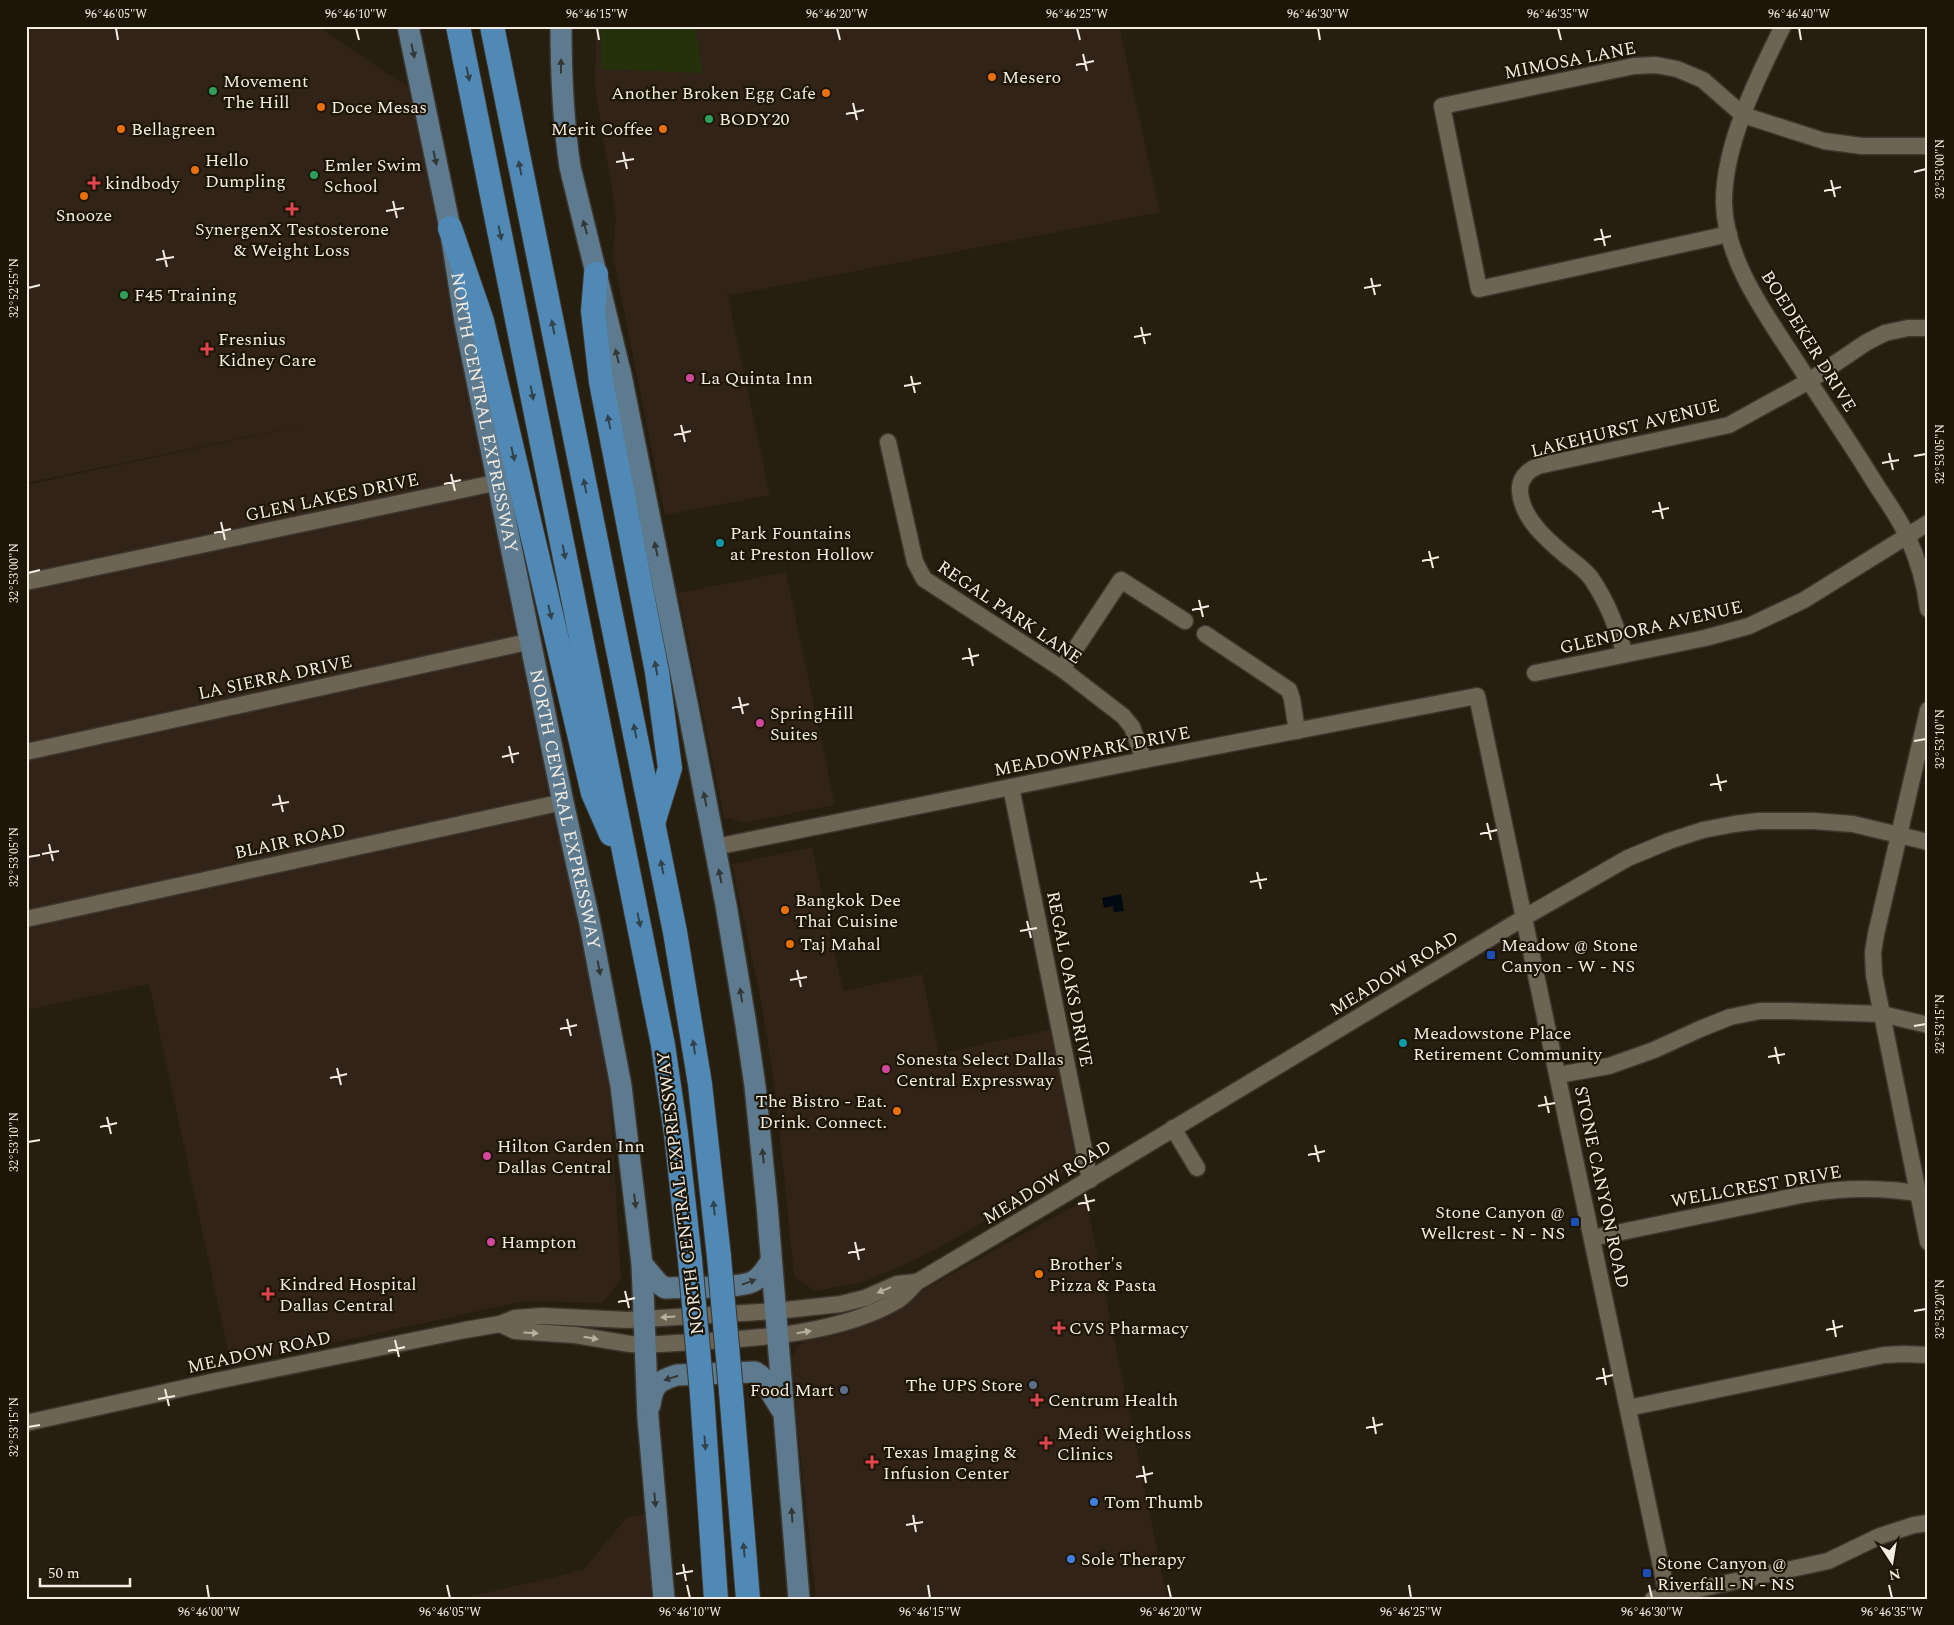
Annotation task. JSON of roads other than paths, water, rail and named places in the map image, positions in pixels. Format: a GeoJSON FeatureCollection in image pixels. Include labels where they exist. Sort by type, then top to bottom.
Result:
{"type":"FeatureCollection","features":[{"type":"Feature","properties":{"kind":"highway","name":"NORTH CENTRAL EXPRESSWAY"},"geometry":{"type":"LineString","coordinates":[[458,26],[663,1045],[676,1134],[690,1260],[702,1394],[716,1599]]}},
{"type":"Feature","properties":{"kind":"highway","name":"NORTH CENTRAL EXPRESSWAY"},"geometry":{"type":"LineString","coordinates":[[492,26],[677,941],[695,1049],[719,1256],[748,1599]]}},
{"type":"Feature","properties":{"kind":"highway"},"geometry":{"type":"LineString","coordinates":[[450,228],[482,321],[593,793],[629,872]]}},
{"type":"Feature","properties":{"kind":"highway"},"geometry":{"type":"LineString","coordinates":[[596,274],[594,311],[601,382],[657,672],[670,768],[653,822]]}},
{"type":"Feature","properties":{"kind":"main road","name":"NORTH CENTRAL EXPRESSWAY"},"geometry":{"type":"LineString","coordinates":[[408,26],[450,228],[465,322],[613,1036],[621,1086],[642,1264],[648,1418],[664,1599]]}},
{"type":"Feature","properties":{"kind":"main road"},"geometry":{"type":"LineString","coordinates":[[561,26],[561,76],[566,141],[575,193],[590,243],[621,376],[715,846],[756,1086],[799,1599]]}},
{"type":"Feature","properties":{"kind":"main road"},"geometry":{"type":"LineString","coordinates":[[642,1264],[658,1284],[665,1288],[739,1285],[752,1282],[760,1277],[771,1262]]}},
{"type":"Feature","properties":{"kind":"main road"},"geometry":{"type":"LineString","coordinates":[[648,1418],[652,1392],[656,1384],[664,1379],[677,1375],[756,1372],[761,1376],[784,1413]]}},
{"type":"Feature","properties":{"kind":"street","name":"BOEDEKER DRIVE"},"geometry":{"type":"LineString","coordinates":[[1783,26],[1743,115],[1727,168],[1724,205],[1729,234],[1743,275],[1762,309],[1907,535],[1920,569],[1928,609]]}},
{"type":"Feature","properties":{"kind":"street","name":"MIMOSA LANE"},"geometry":{"type":"LineString","coordinates":[[1729,234],[1479,289],[1442,106],[1634,66],[1656,65],[1676,68],[1703,80],[1743,115],[1798,134],[1834,144],[1928,146]]}},
{"type":"Feature","properties":{"kind":"street","name":"LAKEHURST AVENUE"},"geometry":{"type":"LineString","coordinates":[[1625,654],[1611,611],[1590,576],[1548,539],[1531,521],[1520,500],[1519,486],[1524,475],[1538,466],[1729,425],[1809,381],[1867,342],[1885,333],[1908,328],[1928,328]]}},
{"type":"Feature","properties":{"kind":"street","name":"REGAL PARK LANE"},"geometry":{"type":"LineString","coordinates":[[888,442],[915,562],[920,573],[929,584],[1062,669],[1123,716],[1132,727],[1144,760]]}},
{"type":"Feature","properties":{"kind":"street","name":"GLEN LAKES DRIVE"},"geometry":{"type":"LineString","coordinates":[[26,582],[499,482]]}},
{"type":"Feature","properties":{"kind":"street","name":"GLENDORA AVENUE"},"geometry":{"type":"LineString","coordinates":[[1535,673],[1705,638],[1750,626],[1804,600],[1928,523]]}},
{"type":"Feature","properties":{"kind":"street"},"geometry":{"type":"LineString","coordinates":[[1062,669],[1121,580],[1185,621]]}},
{"type":"Feature","properties":{"kind":"street"},"geometry":{"type":"LineString","coordinates":[[1205,634],[1289,690],[1297,731]]}},
{"type":"Feature","properties":{"kind":"street","name":"LA SIERRA DRIVE"},"geometry":{"type":"LineString","coordinates":[[26,752],[532,641]]}},
{"type":"Feature","properties":{"kind":"street","name":"MEADOWPARK DRIVE"},"geometry":{"type":"LineString","coordinates":[[715,846],[1144,760],[1478,696]]}},
{"type":"Feature","properties":{"kind":"street","name":"STONE CANYON ROAD"},"geometry":{"type":"LineString","coordinates":[[1478,696],[1628,1408],[1663,1598]]}},
{"type":"Feature","properties":{"kind":"street"},"geometry":{"type":"LineString","coordinates":[[1928,710],[1873,952],[1874,975],[1882,1014],[1923,1194],[1928,1242]]}},
{"type":"Feature","properties":{"kind":"street","name":"REGAL OAKS DRIVE"},"geometry":{"type":"LineString","coordinates":[[1011,787],[1090,1180]]}},
{"type":"Feature","properties":{"kind":"street","name":"BLAIR ROAD"},"geometry":{"type":"LineString","coordinates":[[26,919],[563,802]]}},
{"type":"Feature","properties":{"kind":"street","name":"MEADOW ROAD"},"geometry":{"type":"LineString","coordinates":[[500,1324],[515,1331],[575,1335],[646,1345],[778,1335],[814,1330],[847,1321],[873,1312],[900,1299],[917,1282],[1090,1180],[1173,1128],[1525,917],[1628,858],[1669,841],[1711,829],[1734,824],[1785,820],[1853,824],[1928,842]]}},
{"type":"Feature","properties":{"kind":"street"},"geometry":{"type":"LineString","coordinates":[[1558,1076],[1609,1066],[1654,1050],[1730,1017],[1760,1012],[1790,1010],[1882,1014],[1928,1024]]}},
{"type":"Feature","properties":{"kind":"street"},"geometry":{"type":"LineString","coordinates":[[1173,1128],[1198,1168]]}},
{"type":"Feature","properties":{"kind":"street","name":"WELLCREST DRIVE"},"geometry":{"type":"LineString","coordinates":[[1592,1238],[1838,1189],[1888,1190],[1923,1194]]}},
{"type":"Feature","properties":{"kind":"street","name":"MEADOW ROAD"},"geometry":{"type":"LineString","coordinates":[[26,1423],[401,1343],[500,1324],[515,1318],[543,1316],[627,1320],[776,1311],[841,1304],[865,1298],[897,1284],[917,1282]]}},
{"type":"Feature","properties":{"kind":"street"},"geometry":{"type":"LineString","coordinates":[[1628,1408],[1884,1355],[1928,1355]]}},
{"type":"Feature","properties":{"kind":"street"},"geometry":{"type":"LineString","coordinates":[[1663,1598],[1823,1563],[1880,1536],[1914,1525],[1928,1523]]}},
{"type":"Feature","properties":{"kind":"place","name":"Mesero"},"geometry":{"type":"Point","coordinates":[992,77]}},
{"type":"Feature","properties":{"kind":"place","name":"Movement The Hill"},"geometry":{"type":"Point","coordinates":[213,91]}},
{"type":"Feature","properties":{"kind":"place","name":"Another Broken Egg Cafe"},"geometry":{"type":"Point","coordinates":[826,93]}},
{"type":"Feature","properties":{"kind":"place","name":"Doce Mesas"},"geometry":{"type":"Point","coordinates":[321,107]}},
{"type":"Feature","properties":{"kind":"place","name":"BODY20"},"geometry":{"type":"Point","coordinates":[709,119]}},
{"type":"Feature","properties":{"kind":"place","name":"Bellagreen"},"geometry":{"type":"Point","coordinates":[121,129]}},
{"type":"Feature","properties":{"kind":"place","name":"Merit Coffee"},"geometry":{"type":"Point","coordinates":[663,129]}},
{"type":"Feature","properties":{"kind":"place","name":"Hello Dumpling"},"geometry":{"type":"Point","coordinates":[195,170]}},
{"type":"Feature","properties":{"kind":"place","name":"Emler Swim School"},"geometry":{"type":"Point","coordinates":[314,175]}},
{"type":"Feature","properties":{"kind":"place","name":"kindbody"},"geometry":{"type":"Point","coordinates":[94,183]}},
{"type":"Feature","properties":{"kind":"place","name":"Snooze"},"geometry":{"type":"Point","coordinates":[84,196]}},
{"type":"Feature","properties":{"kind":"place","name":"SynergenX Testosterone & Weight Loss"},"geometry":{"type":"Point","coordinates":[292,209]}},
{"type":"Feature","properties":{"kind":"place","name":"F45 Training"},"geometry":{"type":"Point","coordinates":[124,295]}},
{"type":"Feature","properties":{"kind":"place","name":"Fresnius Kidney Care"},"geometry":{"type":"Point","coordinates":[207,349]}},
{"type":"Feature","properties":{"kind":"place","name":"La Quinta Inn"},"geometry":{"type":"Point","coordinates":[690,378]}},
{"type":"Feature","properties":{"kind":"place","name":"Park Fountains at Preston Hollow"},"geometry":{"type":"Point","coordinates":[720,543]}},
{"type":"Feature","properties":{"kind":"place","name":"SpringHill Suites"},"geometry":{"type":"Point","coordinates":[760,723]}},
{"type":"Feature","properties":{"kind":"place","name":"Bangkok Dee Thai Cuisine"},"geometry":{"type":"Point","coordinates":[785,910]}},
{"type":"Feature","properties":{"kind":"place","name":"Taj Mahal"},"geometry":{"type":"Point","coordinates":[790,944]}},
{"type":"Feature","properties":{"kind":"place","name":"Meadow @ Stone Canyon - W - NS"},"geometry":{"type":"Point","coordinates":[1491,955]}},
{"type":"Feature","properties":{"kind":"place","name":"Meadowstone Place Retirement Community"},"geometry":{"type":"Point","coordinates":[1403,1043]}},
{"type":"Feature","properties":{"kind":"place","name":"Sonesta Select Dallas Central Expressway"},"geometry":{"type":"Point","coordinates":[886,1069]}},
{"type":"Feature","properties":{"kind":"place","name":"The Bistro - Eat. Drink. Connect."},"geometry":{"type":"Point","coordinates":[897,1111]}},
{"type":"Feature","properties":{"kind":"place","name":"Hilton Garden Inn Dallas Central"},"geometry":{"type":"Point","coordinates":[487,1156]}},
{"type":"Feature","properties":{"kind":"place","name":"Stone Canyon @ Wellcrest - N - NS"},"geometry":{"type":"Point","coordinates":[1575,1222]}},
{"type":"Feature","properties":{"kind":"place","name":"Hampton"},"geometry":{"type":"Point","coordinates":[491,1242]}},
{"type":"Feature","properties":{"kind":"place","name":"Brother's Pizza & Pasta"},"geometry":{"type":"Point","coordinates":[1039,1274]}},
{"type":"Feature","properties":{"kind":"place","name":"Kindred Hospital Dallas Central"},"geometry":{"type":"Point","coordinates":[268,1294]}},
{"type":"Feature","properties":{"kind":"place","name":"CVS Pharmacy"},"geometry":{"type":"Point","coordinates":[1059,1328]}},
{"type":"Feature","properties":{"kind":"place","name":"The UPS Store"},"geometry":{"type":"Point","coordinates":[1033,1385]}},
{"type":"Feature","properties":{"kind":"place","name":"Food Mart"},"geometry":{"type":"Point","coordinates":[844,1390]}},
{"type":"Feature","properties":{"kind":"place","name":"Centrum Health"},"geometry":{"type":"Point","coordinates":[1037,1400]}},
{"type":"Feature","properties":{"kind":"place","name":"Medi Weightloss Clinics"},"geometry":{"type":"Point","coordinates":[1046,1443]}},
{"type":"Feature","properties":{"kind":"place","name":"Texas Imaging & Infusion Center"},"geometry":{"type":"Point","coordinates":[872,1462]}},
{"type":"Feature","properties":{"kind":"place","name":"Tom Thumb"},"geometry":{"type":"Point","coordinates":[1094,1502]}},
{"type":"Feature","properties":{"kind":"place","name":"Sole Therapy"},"geometry":{"type":"Point","coordinates":[1071,1559]}},
{"type":"Feature","properties":{"kind":"place","name":"Stone Canyon @ Riverfall - N - NS"},"geometry":{"type":"Point","coordinates":[1647,1573]}}]}
